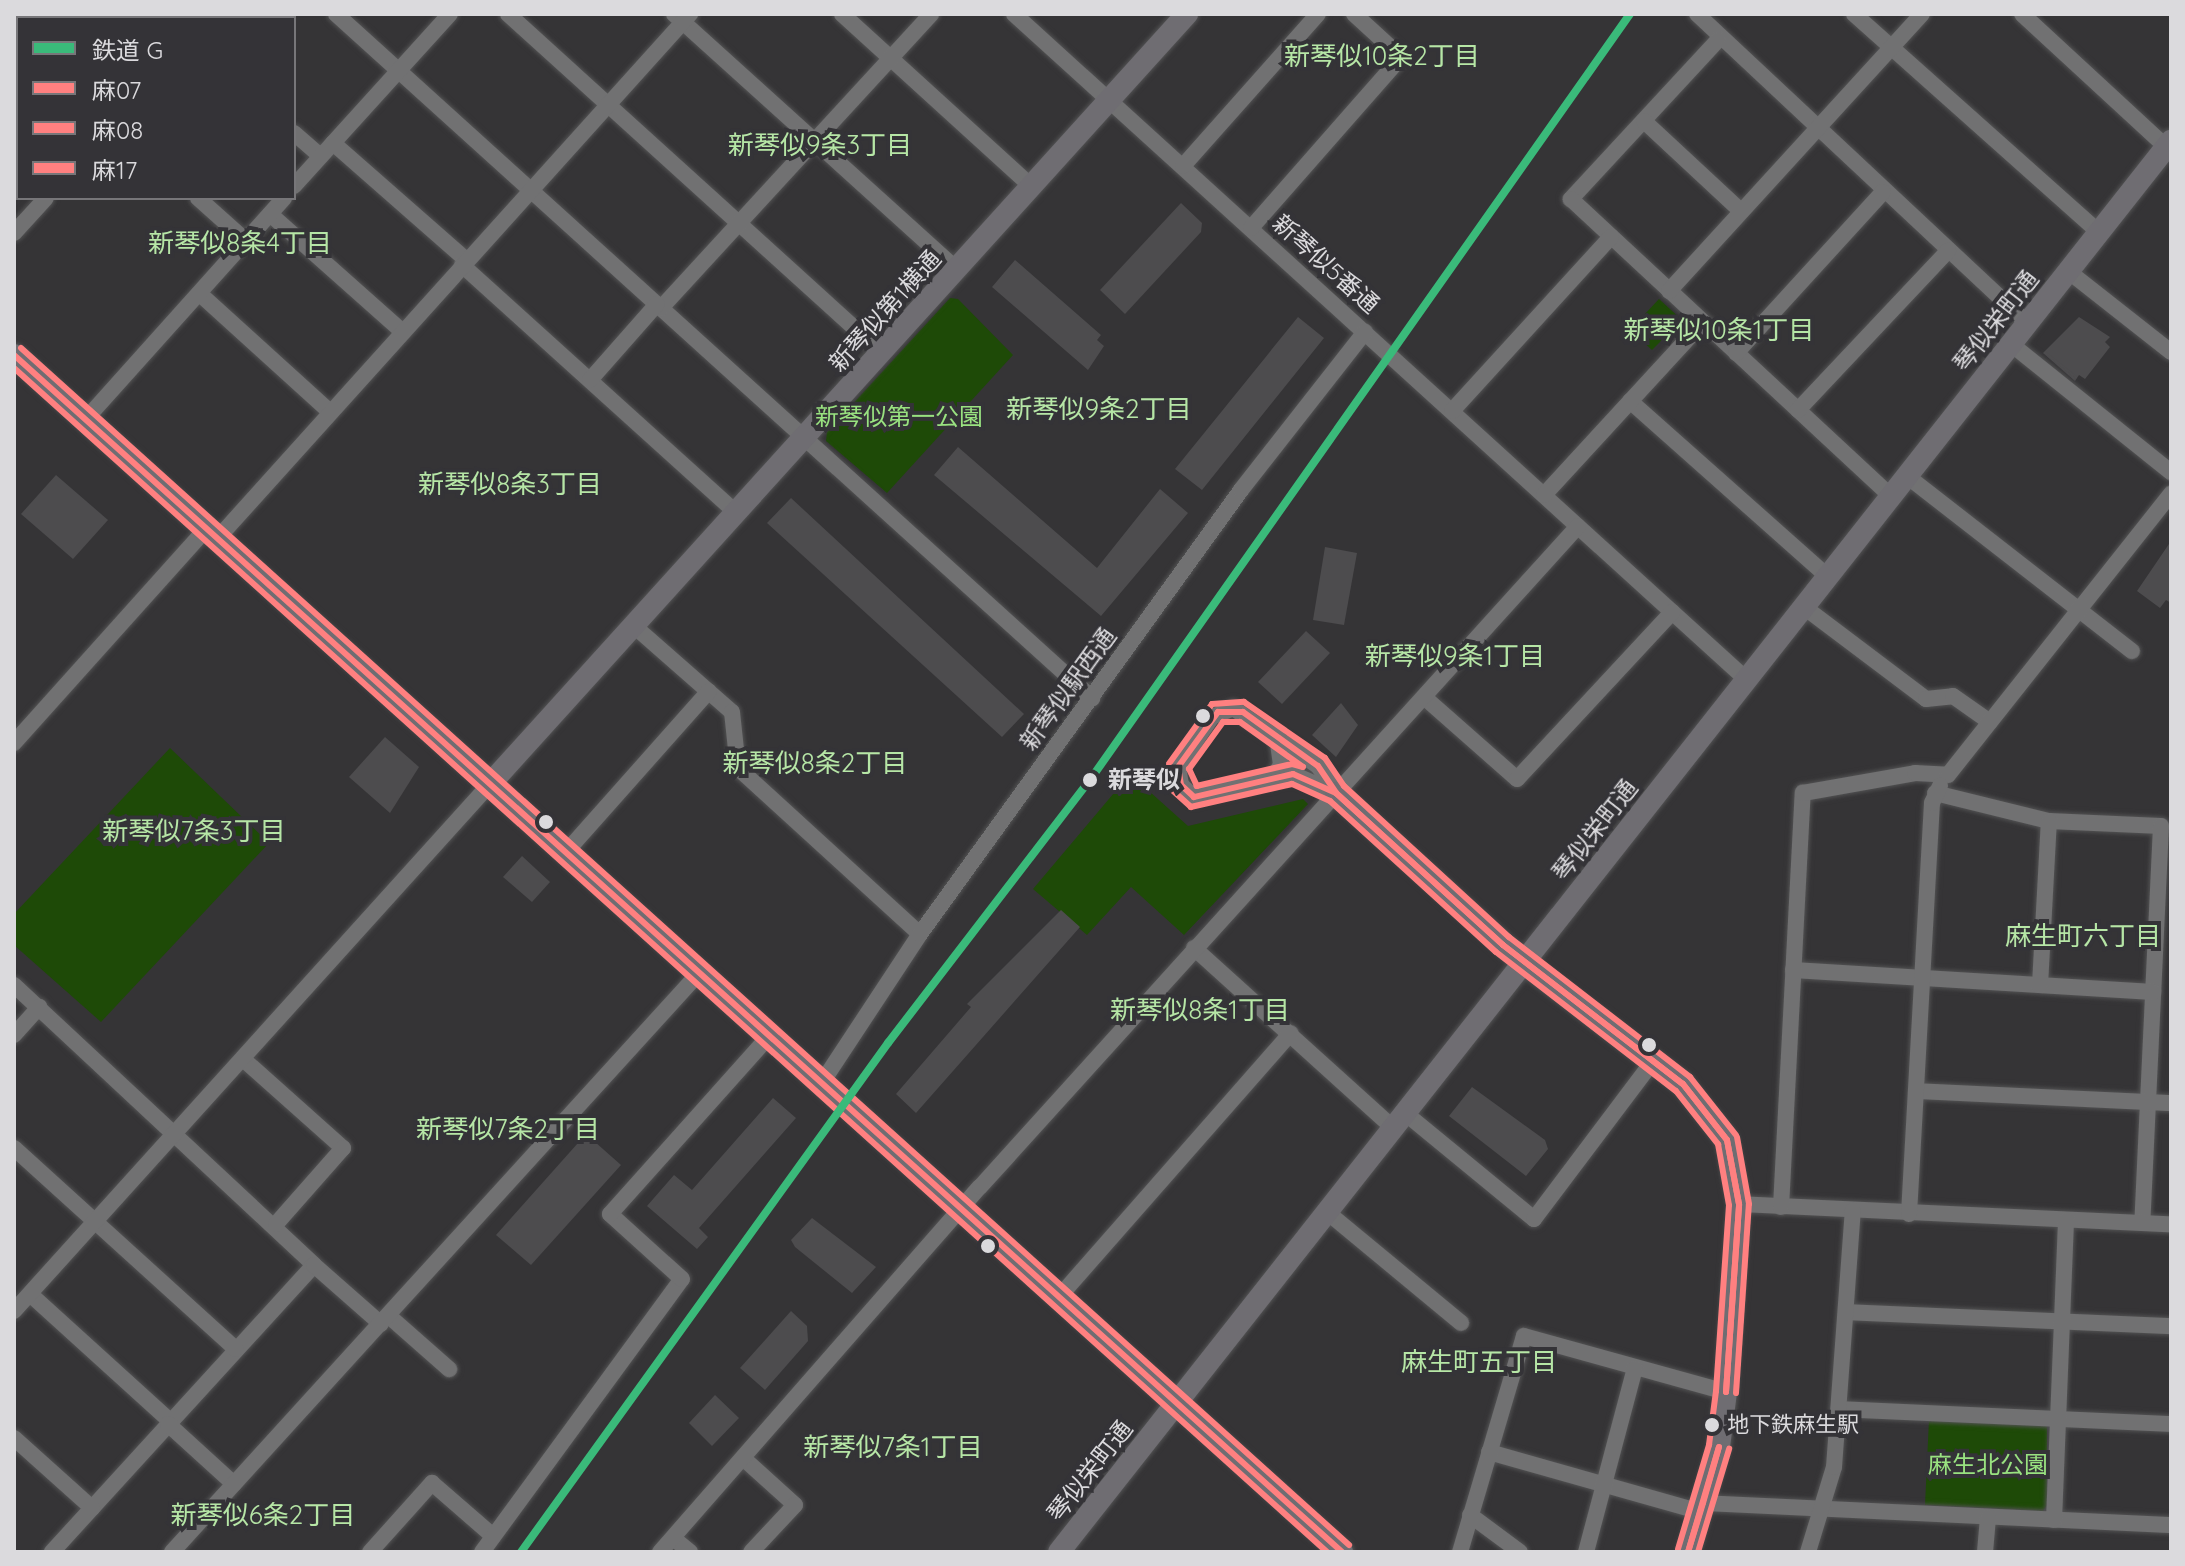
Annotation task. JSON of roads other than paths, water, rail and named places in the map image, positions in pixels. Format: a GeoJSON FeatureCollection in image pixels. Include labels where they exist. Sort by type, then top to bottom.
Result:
{"type":"FeatureCollection","features":[{"type":"Feature","properties":{"kind":"main road","name":"新琴似第1横通"},"geometry":{"type":"LineString","coordinates":[[490,784],[1187,14]]}},
{"type":"Feature","properties":{"kind":"main road","name":"琴似栄町通"},"geometry":{"type":"LineString","coordinates":[[1059,1552],[2169,144]]}},
{"type":"Feature","properties":{"kind":"main road"},"geometry":{"type":"LineString","coordinates":[[14,355],[1342,1552]]}},
{"type":"Feature","properties":{"kind":"main road"},"geometry":{"type":"LineString","coordinates":[[1336,793],[1523,962],[1653,1061],[1715,1119],[1730,1150],[1739,1204],[1726,1392],[1702,1507],[1688,1552]]}},
{"type":"Feature","properties":{"kind":"street"},"geometry":{"type":"LineString","coordinates":[[336,14],[1092,698]]}},
{"type":"Feature","properties":{"kind":"street"},"geometry":{"type":"LineString","coordinates":[[296,184],[450,14]]}},
{"type":"Feature","properties":{"kind":"street"},"geometry":{"type":"LineString","coordinates":[[508,14],[882,353]]}},
{"type":"Feature","properties":{"kind":"street"},"geometry":{"type":"LineString","coordinates":[[842,14],[1032,187]]}},
{"type":"Feature","properties":{"kind":"street"},"geometry":{"type":"LineString","coordinates":[[590,380],[931,14]]}},
{"type":"Feature","properties":{"kind":"street","name":"新琴似5番通"},"geometry":{"type":"LineString","coordinates":[[1014,14],[1747,680]]}},
{"type":"Feature","properties":{"kind":"street"},"geometry":{"type":"LineString","coordinates":[[1183,166],[1318,14]]}},
{"type":"Feature","properties":{"kind":"street"},"geometry":{"type":"LineString","coordinates":[[1251,228],[1401,57],[1354,14]]}},
{"type":"Feature","properties":{"kind":"street"},"geometry":{"type":"LineString","coordinates":[[1697,14],[1718,40],[2027,323]]}},
{"type":"Feature","properties":{"kind":"street"},"geometry":{"type":"LineString","coordinates":[[1854,14],[2099,232]]}},
{"type":"Feature","properties":{"kind":"street"},"geometry":{"type":"LineString","coordinates":[[1669,291],[1922,14]]}},
{"type":"Feature","properties":{"kind":"street"},"geometry":{"type":"LineString","coordinates":[[2022,14],[2169,144]]}},
{"type":"Feature","properties":{"kind":"street"},"geometry":{"type":"LineString","coordinates":[[14,743],[330,412],[682,17],[957,270]]}},
{"type":"Feature","properties":{"kind":"street"},"geometry":{"type":"LineString","coordinates":[[1718,40],[1571,199],[1891,496]]}},
{"type":"Feature","properties":{"kind":"street"},"geometry":{"type":"LineString","coordinates":[[1644,121],[1741,211]]}},
{"type":"Feature","properties":{"kind":"street"},"geometry":{"type":"LineString","coordinates":[[296,135],[320,156]]}},
{"type":"Feature","properties":{"kind":"street"},"geometry":{"type":"LineString","coordinates":[[333,143],[736,513]]}},
{"type":"Feature","properties":{"kind":"street"},"geometry":{"type":"LineString","coordinates":[[1736,353],[1883,192]]}},
{"type":"Feature","properties":{"kind":"street"},"geometry":{"type":"LineString","coordinates":[[14,233],[40,200]]}},
{"type":"Feature","properties":{"kind":"street"},"geometry":{"type":"LineString","coordinates":[[200,200],[245,240]]}},
{"type":"Feature","properties":{"kind":"street"},"geometry":{"type":"LineString","coordinates":[[85,420],[282,200]]}},
{"type":"Feature","properties":{"kind":"street"},"geometry":{"type":"LineString","coordinates":[[270,214],[403,332]]}},
{"type":"Feature","properties":{"kind":"street"},"geometry":{"type":"LineString","coordinates":[[1452,411],[1611,237]]}},
{"type":"Feature","properties":{"kind":"street"},"geometry":{"type":"LineString","coordinates":[[1798,410],[1948,251]]}},
{"type":"Feature","properties":{"kind":"street"},"geometry":{"type":"LineString","coordinates":[[2068,271],[2171,352]]}},
{"type":"Feature","properties":{"kind":"street"},"geometry":{"type":"LineString","coordinates":[[200,294],[330,412]]}},
{"type":"Feature","properties":{"kind":"street"},"geometry":{"type":"LineString","coordinates":[[1544,495],[1703,322]]}},
{"type":"Feature","properties":{"kind":"street","name":"新琴似駅西通"},"geometry":{"type":"LineString","coordinates":[[821,1084],[920,934],[1241,490],[1365,332]]}},
{"type":"Feature","properties":{"kind":"street"},"geometry":{"type":"LineString","coordinates":[[2011,344],[2171,472]]}},
{"type":"Feature","properties":{"kind":"street"},"geometry":{"type":"LineString","coordinates":[[1630,401],[1828,577]]}},
{"type":"Feature","properties":{"kind":"street"},"geometry":{"type":"LineString","coordinates":[[1907,476],[2132,651]]}},
{"type":"Feature","properties":{"kind":"street"},"geometry":{"type":"LineString","coordinates":[[1909,1214],[1935,793],[2171,494]]}},
{"type":"Feature","properties":{"kind":"street"},"geometry":{"type":"LineString","coordinates":[[660,1552],[960,1208],[1578,526]]}},
{"type":"Feature","properties":{"kind":"street"},"geometry":{"type":"LineString","coordinates":[[1804,607],[1926,699],[1953,696],[1990,722]]}},
{"type":"Feature","properties":{"kind":"street"},"geometry":{"type":"LineString","coordinates":[[1424,697],[1517,779],[1672,612]]}},
{"type":"Feature","properties":{"kind":"street"},"geometry":{"type":"LineString","coordinates":[[634,626],[732,712],[738,768],[920,934]]}},
{"type":"Feature","properties":{"kind":"street"},"geometry":{"type":"LineString","coordinates":[[566,852],[709,691]]}},
{"type":"Feature","properties":{"kind":"street"},"geometry":{"type":"LineString","coordinates":[[1225,709],[1243,712],[1318,766],[1336,793],[1302,775],[1202,798],[1181,785],[1178,767],[1212,717],[1225,709]]}},
{"type":"Feature","properties":{"kind":"street"},"geometry":{"type":"LineString","coordinates":[[1270,781],[1281,765],[1277,735]]}},
{"type":"Feature","properties":{"kind":"street"},"geometry":{"type":"LineString","coordinates":[[1781,1207],[1803,793],[1915,773],[1948,775]]}},
{"type":"Feature","properties":{"kind":"street"},"geometry":{"type":"LineString","coordinates":[[234,1484],[169,1423],[20,1299],[96,1221],[490,784]]}},
{"type":"Feature","properties":{"kind":"street"},"geometry":{"type":"LineString","coordinates":[[1935,793],[2049,821],[2161,826],[2165,891],[2153,992],[2142,1223]]}},
{"type":"Feature","properties":{"kind":"street"},"geometry":{"type":"LineString","coordinates":[[2040,985],[2049,821]]}},
{"type":"Feature","properties":{"kind":"street"},"geometry":{"type":"LineString","coordinates":[[1194,948],[1291,1033],[1399,1120],[1534,1219],[1653,1061]]}},
{"type":"Feature","properties":{"kind":"street"},"geometry":{"type":"LineString","coordinates":[[1793,970],[2153,992]]}},
{"type":"Feature","properties":{"kind":"street"},"geometry":{"type":"LineString","coordinates":[[172,1552],[699,973]]}},
{"type":"Feature","properties":{"kind":"street"},"geometry":{"type":"LineString","coordinates":[[14,985],[276,1224],[314,1265],[449,1369]]}},
{"type":"Feature","properties":{"kind":"street"},"geometry":{"type":"LineString","coordinates":[[14,1035],[39,1007]]}},
{"type":"Feature","properties":{"kind":"street"},"geometry":{"type":"LineString","coordinates":[[1059,1297],[1291,1033]]}},
{"type":"Feature","properties":{"kind":"street"},"geometry":{"type":"LineString","coordinates":[[482,1552],[682,1279],[610,1214],[769,1036]]}},
{"type":"Feature","properties":{"kind":"street"},"geometry":{"type":"LineString","coordinates":[[243,1059],[343,1148],[276,1224]]}},
{"type":"Feature","properties":{"kind":"street"},"geometry":{"type":"LineString","coordinates":[[1916,1091],[2171,1103]]}},
{"type":"Feature","properties":{"kind":"street"},"geometry":{"type":"LineString","coordinates":[[14,1148],[236,1349]]}},
{"type":"Feature","properties":{"kind":"street"},"geometry":{"type":"LineString","coordinates":[[1739,1204],[2171,1224]]}},
{"type":"Feature","properties":{"kind":"street"},"geometry":{"type":"LineString","coordinates":[[1808,1552],[1834,1467],[1853,1211]]}},
{"type":"Feature","properties":{"kind":"street"},"geometry":{"type":"LineString","coordinates":[[1327,1212],[1461,1323]]}},
{"type":"Feature","properties":{"kind":"street"},"geometry":{"type":"LineString","coordinates":[[2054,1520],[2066,1220]]}},
{"type":"Feature","properties":{"kind":"street"},"geometry":{"type":"LineString","coordinates":[[52,1552],[314,1265]]}},
{"type":"Feature","properties":{"kind":"street"},"geometry":{"type":"LineString","coordinates":[[1846,1312],[2171,1326]]}},
{"type":"Feature","properties":{"kind":"street"},"geometry":{"type":"LineString","coordinates":[[1460,1552],[1524,1336],[1726,1392]]}},
{"type":"Feature","properties":{"kind":"street"},"geometry":{"type":"LineString","coordinates":[[1586,1552],[1635,1368]]}},
{"type":"Feature","properties":{"kind":"street"},"geometry":{"type":"LineString","coordinates":[[1840,1409],[2171,1424]]}},
{"type":"Feature","properties":{"kind":"street"},"geometry":{"type":"LineString","coordinates":[[14,1438],[92,1508]]}},
{"type":"Feature","properties":{"kind":"street"},"geometry":{"type":"LineString","coordinates":[[1489,1452],[1702,1507],[2171,1525]]}},
{"type":"Feature","properties":{"kind":"street"},"geometry":{"type":"LineString","coordinates":[[743,1458],[795,1505],[751,1552]]}},
{"type":"Feature","properties":{"kind":"street"},"geometry":{"type":"LineString","coordinates":[[370,1552],[432,1483],[493,1536]]}},
{"type":"Feature","properties":{"kind":"street"},"geometry":{"type":"LineString","coordinates":[[1470,1515],[1520,1552]]}},
{"type":"Feature","properties":{"kind":"street"},"geometry":{"type":"LineString","coordinates":[[1985,1552],[1988,1517]]}},
{"type":"Feature","properties":{"kind":"street"},"geometry":{"type":"LineString","coordinates":[[673,1538],[690,1552]]}},
{"type":"Feature","properties":{"kind":"rail line","name":"G"},"geometry":{"type":"LineString","coordinates":[[521,1552],[888,1043],[1090,780],[1630,14]]}},
{"type":"Feature","properties":{"kind":"place","name":"新琴似"},"geometry":{"type":"Point","coordinates":[1090,780]}},
{"type":"Feature","properties":{"kind":"place","name":"地下鉄麻生駅"},"geometry":{"type":"Point","coordinates":[1712,1425]}},
{"type":"Feature","properties":{"kind":"district","name":"新琴似10条2丁目"},"geometry":{"type":"Point","coordinates":[1382,56]}},
{"type":"Feature","properties":{"kind":"district","name":"新琴似9条3丁目"},"geometry":{"type":"Point","coordinates":[820,145]}},
{"type":"Feature","properties":{"kind":"district","name":"新琴似8条4丁目"},"geometry":{"type":"Point","coordinates":[240,243]}},
{"type":"Feature","properties":{"kind":"district","name":"新琴似10条1丁目"},"geometry":{"type":"Point","coordinates":[1719,330]}},
{"type":"Feature","properties":{"kind":"district","name":"新琴似9条2丁目"},"geometry":{"type":"Point","coordinates":[1099,409]}},
{"type":"Feature","properties":{"kind":"district","name":"新琴似8条3丁目"},"geometry":{"type":"Point","coordinates":[510,484]}},
{"type":"Feature","properties":{"kind":"district","name":"新琴似9条1丁目"},"geometry":{"type":"Point","coordinates":[1455,656]}},
{"type":"Feature","properties":{"kind":"district","name":"新琴似8条2丁目"},"geometry":{"type":"Point","coordinates":[815,763]}},
{"type":"Feature","properties":{"kind":"district","name":"新琴似7条3丁目"},"geometry":{"type":"Point","coordinates":[194,831]}},
{"type":"Feature","properties":{"kind":"district","name":"麻生町六丁目"},"geometry":{"type":"Point","coordinates":[2083,936]}},
{"type":"Feature","properties":{"kind":"district","name":"新琴似8条1丁目"},"geometry":{"type":"Point","coordinates":[1200,1010]}},
{"type":"Feature","properties":{"kind":"district","name":"新琴似7条2丁目"},"geometry":{"type":"Point","coordinates":[508,1129]}},
{"type":"Feature","properties":{"kind":"district","name":"麻生町五丁目"},"geometry":{"type":"Point","coordinates":[1479,1362]}},
{"type":"Feature","properties":{"kind":"district","name":"新琴似7条1丁目"},"geometry":{"type":"Point","coordinates":[893,1447]}},
{"type":"Feature","properties":{"kind":"district","name":"新琴似6条2丁目"},"geometry":{"type":"Point","coordinates":[263,1515]}},
{"type":"Feature","properties":{"kind":"park label","name":"新琴似第一公園"},"geometry":{"type":"Point","coordinates":[899,417]}},
{"type":"Feature","properties":{"kind":"park label","name":"麻生北公園"},"geometry":{"type":"Point","coordinates":[1988,1465]}}]}
